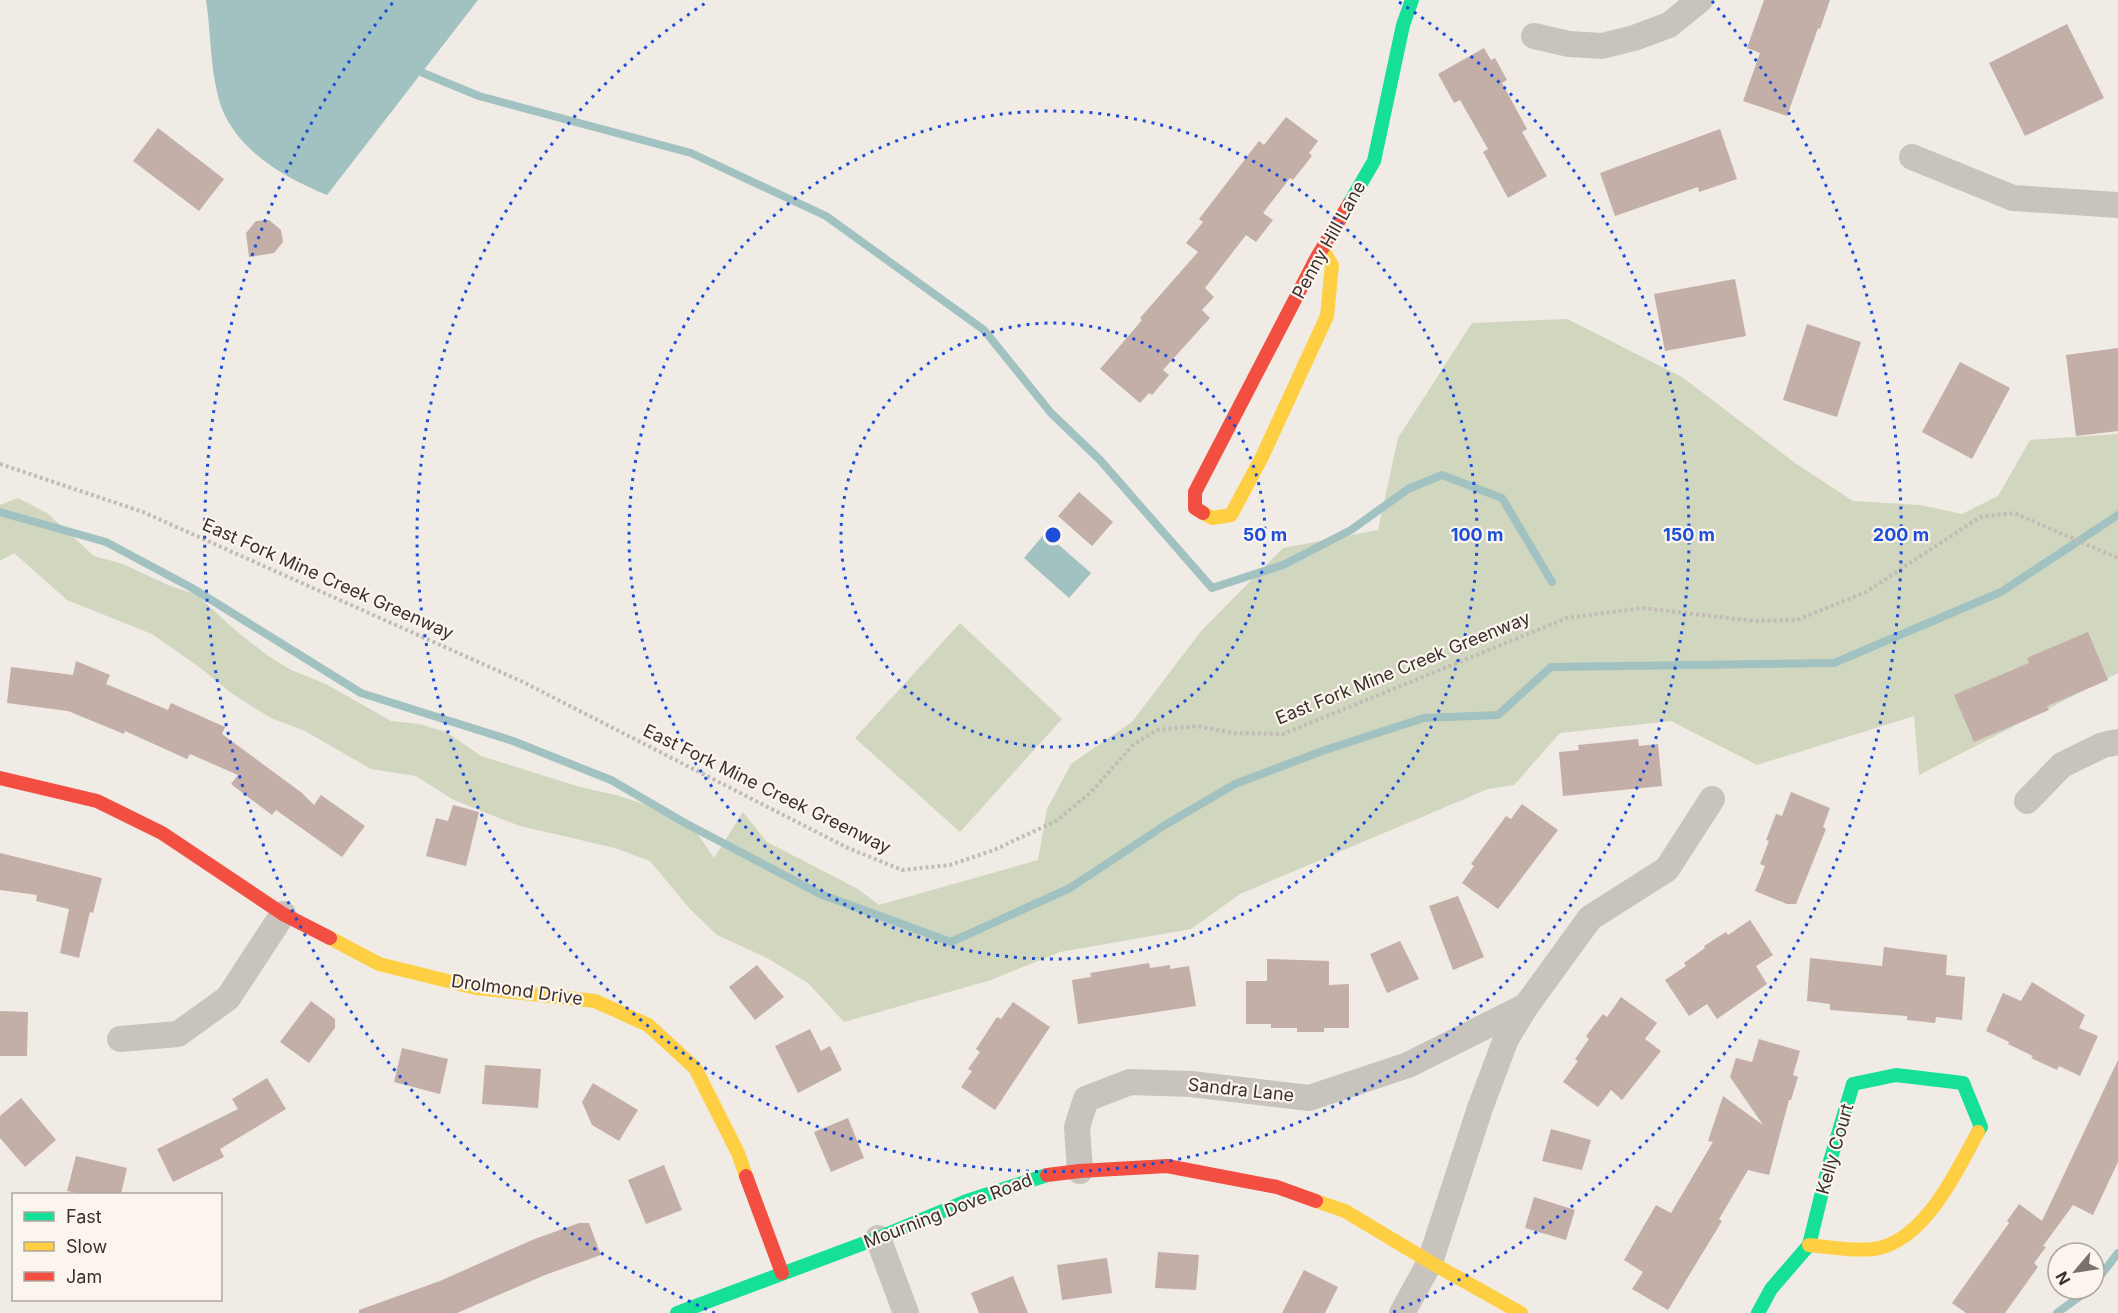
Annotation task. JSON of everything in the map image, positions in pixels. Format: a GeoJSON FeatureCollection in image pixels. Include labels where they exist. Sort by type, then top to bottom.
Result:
{"type":"FeatureCollection","features":[{"type":"Feature","properties":{"kind":"street","name":"Penny Hill Lane"},"geometry":{"type":"LineString","coordinates":[[1322,249],[1332,265],[1327,316],[1262,457],[1231,515],[1212,518],[1195,508],[1195,492],[1322,249],[1374,161],[1403,25],[1412,0]]}},
{"type":"Feature","properties":{"kind":"street"},"geometry":{"type":"LineString","coordinates":[[1534,36],[1569,44],[1602,46],[1634,38],[1669,25],[1700,0]]}},
{"type":"Feature","properties":{"kind":"street"},"geometry":{"type":"LineString","coordinates":[[1912,157],[2013,198],[2118,205]]}},
{"type":"Feature","properties":{"kind":"street"},"geometry":{"type":"LineString","coordinates":[[2027,801],[2062,765],[2103,745],[2118,742]]}},
{"type":"Feature","properties":{"kind":"street","name":"Drolmond Drive"},"geometry":{"type":"LineString","coordinates":[[0,778],[97,801],[162,833],[283,914],[379,964],[476,988],[595,1001],[648,1025],[695,1068],[738,1153],[782,1273]]}},
{"type":"Feature","properties":{"kind":"street","name":"Sandra Lane"},"geometry":{"type":"LineString","coordinates":[[1402,1313],[1430,1263],[1480,1108],[1506,1040],[1526,1006],[1590,918],[1667,869],[1712,799]]}},
{"type":"Feature","properties":{"kind":"street"},"geometry":{"type":"LineString","coordinates":[[120,1039],[178,1034],[228,998],[283,914]]}},
{"type":"Feature","properties":{"kind":"street","name":"Sandra Lane"},"geometry":{"type":"LineString","coordinates":[[1080,1171],[1077,1127],[1086,1099],[1119,1086],[1130,1082],[1191,1084],[1309,1098],[1408,1065],[1526,1006]]}},
{"type":"Feature","properties":{"kind":"street","name":"Kelly Court"},"geometry":{"type":"LineString","coordinates":[[1758,1313],[1771,1289],[1809,1245],[1828,1168],[1853,1084],[1896,1075],[1963,1083],[1981,1127],[1947,1187],[1911,1232],[1882,1248],[1809,1245]]}},
{"type":"Feature","properties":{"kind":"street","name":"Mourning Dove Road"},"geometry":{"type":"LineString","coordinates":[[677,1313],[878,1238],[989,1193],[1043,1176],[1080,1171],[1167,1166],[1277,1187],[1345,1211],[1430,1263],[1521,1313]]}},
{"type":"Feature","properties":{"kind":"street"},"geometry":{"type":"LineString","coordinates":[[878,1238],[906,1313]]}},
{"type":"Feature","properties":{"kind":"path","name":"East Fork Mine Creek Greenway"},"geometry":{"type":"LineString","coordinates":[[0,464],[143,512],[322,591],[523,682],[848,848],[902,870],[950,865],[994,850],[1056,821],[1090,793],[1133,745],[1157,730],[1197,726],[1234,734],[1283,735],[1567,618],[1643,608],[1754,621],[1797,620],[1866,592],[1980,517],[2014,513],[2118,558]]}},
{"type":"Feature","properties":{"kind":"green space"},"geometry":{"type":"Polygon","coordinates":[[[1567,319],[1682,377],[1795,463],[1853,501],[1920,505],[1962,514],[1998,496],[2030,440],[2118,434],[2118,673],[1919,775],[1914,716],[1757,765],[1671,721],[1560,733],[1514,785],[1488,789],[1240,894],[1191,929],[1060,952],[991,980],[844,1022],[808,983],[767,958],[717,935],[690,909],[650,861],[615,848],[520,826],[452,799],[416,776],[371,769],[305,731],[271,718],[234,695],[152,634],[67,600],[14,553],[0,561],[0,505],[18,498],[47,513],[94,556],[123,564],[168,585],[197,595],[235,630],[267,655],[291,670],[326,684],[391,721],[419,724],[446,732],[481,756],[655,808],[691,824],[714,858],[743,812],[767,842],[858,889],[879,905],[1038,860],[1047,809],[1071,764],[1132,722],[1202,630],[1283,548],[1378,530],[1398,438],[1472,323],[1567,319]]]}},
{"type":"Feature","properties":{"kind":"green space"},"geometry":{"type":"Polygon","coordinates":[[[960,623],[1062,719],[960,832],[855,738],[960,623]]]}},
{"type":"Feature","properties":{"kind":"water"},"geometry":{"type":"Polygon","coordinates":[[[206,0],[478,0],[327,195],[293,179],[260,158],[246,145],[224,114],[215,84],[206,0]]]}},
{"type":"Feature","properties":{"kind":"water"},"geometry":{"type":"Polygon","coordinates":[[[1045,533],[1091,573],[1069,598],[1024,558],[1045,533]]]}},
{"type":"Feature","properties":{"kind":"building"},"geometry":{"type":"Polygon","coordinates":[[[1764,0],[1830,0],[1787,116],[1743,101],[1760,53],[1747,48],[1764,0]]]}},
{"type":"Feature","properties":{"kind":"building"},"geometry":{"type":"Polygon","coordinates":[[[2067,24],[2104,98],[2025,136],[1989,63],[2067,24]]]}},
{"type":"Feature","properties":{"kind":"building"},"geometry":{"type":"Polygon","coordinates":[[[1484,48],[1491,60],[1495,58],[1507,80],[1502,83],[1527,129],[1522,132],[1547,176],[1508,198],[1483,152],[1488,149],[1460,100],[1454,103],[1438,74],[1484,48]]]}},
{"type":"Feature","properties":{"kind":"building"},"geometry":{"type":"Polygon","coordinates":[[[1286,117],[1318,141],[1309,153],[1312,156],[1293,180],[1290,178],[1263,213],[1273,220],[1256,242],[1246,235],[1205,288],[1214,297],[1202,310],[1210,318],[1163,370],[1169,375],[1152,395],[1149,393],[1140,403],[1100,369],[1142,320],[1140,318],[1198,252],[1186,243],[1203,222],[1199,219],[1259,141],[1264,145],[1286,117]]]}},
{"type":"Feature","properties":{"kind":"building"},"geometry":{"type":"Polygon","coordinates":[[[158,128],[224,179],[199,211],[133,161],[158,128]]]}},
{"type":"Feature","properties":{"kind":"building"},"geometry":{"type":"Polygon","coordinates":[[[1720,129],[1737,179],[1699,192],[1698,187],[1615,216],[1600,173],[1720,129]]]}},
{"type":"Feature","properties":{"kind":"building"},"geometry":{"type":"Polygon","coordinates":[[[269,220],[281,230],[283,242],[274,253],[249,257],[246,233],[256,221],[269,220]]]}},
{"type":"Feature","properties":{"kind":"building"},"geometry":{"type":"Polygon","coordinates":[[[1735,279],[1746,336],[1665,351],[1654,294],[1735,279]]]}},
{"type":"Feature","properties":{"kind":"building"},"geometry":{"type":"Polygon","coordinates":[[[1807,324],[1861,342],[1837,417],[1783,400],[1807,324]]]}},
{"type":"Feature","properties":{"kind":"building"},"geometry":{"type":"Polygon","coordinates":[[[2118,348],[2118,431],[2076,436],[2066,355],[2118,348]]]}},
{"type":"Feature","properties":{"kind":"building"},"geometry":{"type":"Polygon","coordinates":[[[1960,362],[2010,388],[1972,459],[1922,432],[1960,362]]]}},
{"type":"Feature","properties":{"kind":"building"},"geometry":{"type":"Polygon","coordinates":[[[1079,492],[1113,522],[1092,546],[1058,516],[1079,492]]]}},
{"type":"Feature","properties":{"kind":"building"},"geometry":{"type":"Polygon","coordinates":[[[2088,632],[2108,680],[2047,706],[2049,710],[1974,742],[1954,695],[2029,663],[2027,658],[2088,632]]]}},
{"type":"Feature","properties":{"kind":"building"},"geometry":{"type":"Polygon","coordinates":[[[76,661],[110,675],[106,684],[168,710],[171,703],[225,727],[222,734],[302,793],[314,805],[321,795],[365,826],[342,857],[276,810],[272,815],[231,784],[238,775],[190,754],[187,759],[125,731],[124,734],[68,711],[7,703],[11,667],[73,675],[76,661]]]}},
{"type":"Feature","properties":{"kind":"building"},"geometry":{"type":"Polygon","coordinates":[[[1638,739],[1639,746],[1658,744],[1662,786],[1563,796],[1559,752],[1579,750],[1578,745],[1638,739]]]}},
{"type":"Feature","properties":{"kind":"building"},"geometry":{"type":"Polygon","coordinates":[[[1791,792],[1830,808],[1823,827],[1826,829],[1796,904],[1787,904],[1755,891],[1765,866],[1760,864],[1769,841],[1766,840],[1776,814],[1782,816],[1791,792]]]}},
{"type":"Feature","properties":{"kind":"building"},"geometry":{"type":"Polygon","coordinates":[[[1522,804],[1558,830],[1498,909],[1462,883],[1474,866],[1471,864],[1506,816],[1511,819],[1522,804]]]}},
{"type":"Feature","properties":{"kind":"building"},"geometry":{"type":"Polygon","coordinates":[[[453,805],[479,812],[466,866],[426,856],[436,818],[448,821],[453,805]]]}},
{"type":"Feature","properties":{"kind":"building"},"geometry":{"type":"Polygon","coordinates":[[[0,853],[102,878],[93,913],[90,912],[79,958],[60,953],[69,909],[36,901],[37,895],[0,890],[0,853]]]}},
{"type":"Feature","properties":{"kind":"building"},"geometry":{"type":"Polygon","coordinates":[[[1458,896],[1484,957],[1453,970],[1429,906],[1458,896]]]}},
{"type":"Feature","properties":{"kind":"building"},"geometry":{"type":"Polygon","coordinates":[[[1750,920],[1773,955],[1756,966],[1767,984],[1717,1019],[1707,1004],[1689,1016],[1665,980],[1686,966],[1684,963],[1705,948],[1704,946],[1726,932],[1728,935],[1750,920]]]}},
{"type":"Feature","properties":{"kind":"building"},"geometry":{"type":"Polygon","coordinates":[[[1400,941],[1419,979],[1387,993],[1370,954],[1400,941]]]}},
{"type":"Feature","properties":{"kind":"building"},"geometry":{"type":"Polygon","coordinates":[[[1884,947],[1947,955],[1946,975],[1965,977],[1962,1020],[1936,1017],[1935,1023],[1907,1020],[1907,1016],[1830,1010],[1830,1004],[1807,1001],[1810,958],[1882,966],[1884,947]]]}},
{"type":"Feature","properties":{"kind":"building"},"geometry":{"type":"Polygon","coordinates":[[[1267,959],[1329,961],[1329,985],[1349,984],[1349,1028],[1324,1028],[1324,1032],[1297,1032],[1297,1028],[1271,1028],[1271,1024],[1246,1024],[1246,981],[1267,981],[1267,959]]]}},
{"type":"Feature","properties":{"kind":"building"},"geometry":{"type":"Polygon","coordinates":[[[1149,963],[1150,968],[1170,965],[1170,969],[1189,966],[1196,1006],[1078,1024],[1072,980],[1091,977],[1090,973],[1149,963]]]}},
{"type":"Feature","properties":{"kind":"building"},"geometry":{"type":"Polygon","coordinates":[[[757,965],[784,997],[755,1020],[729,987],[757,965]]]}},
{"type":"Feature","properties":{"kind":"building"},"geometry":{"type":"Polygon","coordinates":[[[2032,982],[2085,1015],[2079,1028],[2098,1036],[2080,1076],[2059,1066],[2057,1070],[2031,1058],[2033,1056],[1986,1031],[2003,993],[2021,1001],[2032,982]]]}},
{"type":"Feature","properties":{"kind":"building"},"geometry":{"type":"Polygon","coordinates":[[[1621,997],[1657,1023],[1645,1039],[1661,1051],[1622,1100],[1611,1090],[1598,1107],[1563,1082],[1578,1061],[1575,1059],[1589,1039],[1586,1036],[1603,1014],[1607,1017],[1621,997]]]}},
{"type":"Feature","properties":{"kind":"building"},"geometry":{"type":"Polygon","coordinates":[[[311,1001],[335,1019],[335,1028],[309,1063],[280,1042],[311,1001]]]}},
{"type":"Feature","properties":{"kind":"building"},"geometry":{"type":"Polygon","coordinates":[[[1013,1002],[1050,1027],[995,1110],[961,1087],[972,1071],[968,1069],[980,1052],[976,1049],[997,1017],[1001,1019],[1013,1002]]]}},
{"type":"Feature","properties":{"kind":"building"},"geometry":{"type":"Polygon","coordinates":[[[0,1011],[28,1012],[27,1056],[0,1056],[0,1011]]]}},
{"type":"Feature","properties":{"kind":"building"},"geometry":{"type":"Polygon","coordinates":[[[810,1029],[821,1051],[830,1046],[842,1070],[798,1093],[775,1046],[810,1029]]]}},
{"type":"Feature","properties":{"kind":"building"},"geometry":{"type":"Polygon","coordinates":[[[1759,1039],[1800,1051],[1793,1075],[1798,1077],[1791,1100],[1789,1100],[1769,1175],[1748,1170],[1719,1219],[1722,1221],[1668,1310],[1632,1289],[1643,1272],[1624,1260],[1656,1205],[1671,1213],[1713,1142],[1708,1141],[1723,1096],[1763,1125],[1730,1077],[1736,1058],[1752,1062],[1759,1039]]]}},
{"type":"Feature","properties":{"kind":"building"},"geometry":{"type":"Polygon","coordinates":[[[402,1048],[448,1059],[440,1094],[394,1082],[402,1048]]]}},
{"type":"Feature","properties":{"kind":"building"},"geometry":{"type":"Polygon","coordinates":[[[2118,1060],[2118,1162],[2093,1215],[2073,1205],[2046,1241],[2043,1246],[2046,1247],[2034,1263],[2038,1267],[2005,1313],[1966,1313],[1952,1303],[2009,1223],[2007,1221],[2019,1204],[2042,1221],[2118,1060]]]}},
{"type":"Feature","properties":{"kind":"building"},"geometry":{"type":"Polygon","coordinates":[[[485,1065],[541,1069],[538,1108],[482,1104],[485,1065]]]}},
{"type":"Feature","properties":{"kind":"building"},"geometry":{"type":"Polygon","coordinates":[[[267,1078],[286,1109],[220,1149],[224,1157],[173,1182],[157,1149],[238,1109],[232,1099],[267,1078]]]}},
{"type":"Feature","properties":{"kind":"building"},"geometry":{"type":"Polygon","coordinates":[[[593,1083],[638,1110],[619,1141],[592,1125],[582,1102],[593,1083]]]}},
{"type":"Feature","properties":{"kind":"building"},"geometry":{"type":"Polygon","coordinates":[[[21,1098],[56,1140],[25,1167],[0,1138],[0,1116],[21,1098]]]}},
{"type":"Feature","properties":{"kind":"building"},"geometry":{"type":"Polygon","coordinates":[[[848,1118],[864,1158],[831,1172],[814,1132],[848,1118]]]}},
{"type":"Feature","properties":{"kind":"building"},"geometry":{"type":"Polygon","coordinates":[[[1551,1129],[1591,1140],[1582,1170],[1542,1161],[1551,1129]]]}},
{"type":"Feature","properties":{"kind":"building"},"geometry":{"type":"Polygon","coordinates":[[[76,1156],[127,1168],[121,1193],[67,1191],[76,1156]]]}},
{"type":"Feature","properties":{"kind":"building"},"geometry":{"type":"Polygon","coordinates":[[[664,1165],[682,1210],[646,1224],[628,1180],[664,1165]]]}},
{"type":"Feature","properties":{"kind":"building"},"geometry":{"type":"Polygon","coordinates":[[[1534,1197],[1575,1210],[1566,1240],[1525,1228],[1534,1197]]]}},
{"type":"Feature","properties":{"kind":"building"},"geometry":{"type":"Polygon","coordinates":[[[579,1223],[589,1223],[601,1255],[545,1275],[457,1313],[359,1313],[359,1310],[440,1281],[532,1240],[579,1223]]]}},
{"type":"Feature","properties":{"kind":"building"},"geometry":{"type":"Polygon","coordinates":[[[1158,1252],[1199,1255],[1196,1290],[1155,1288],[1158,1252]]]}},
{"type":"Feature","properties":{"kind":"building"},"geometry":{"type":"Polygon","coordinates":[[[1107,1258],[1112,1293],[1062,1300],[1057,1265],[1107,1258]]]}},
{"type":"Feature","properties":{"kind":"building"},"geometry":{"type":"Polygon","coordinates":[[[1304,1270],[1338,1287],[1325,1313],[1282,1313],[1304,1270]]]}},
{"type":"Feature","properties":{"kind":"building"},"geometry":{"type":"Polygon","coordinates":[[[1013,1276],[1028,1313],[979,1313],[971,1293],[1013,1276]]]}},
{"type":"Feature","properties":{"kind":"waterway"},"geometry":{"type":"LineString","coordinates":[[416,67],[423,73],[479,96],[691,153],[826,216],[984,330],[1051,413],[1100,460],[1212,588],[1283,565],[1351,530],[1408,489],[1442,475],[1502,498],[1552,582]]}},
{"type":"Feature","properties":{"kind":"waterway"},"geometry":{"type":"LineString","coordinates":[[0,512],[106,542],[192,588],[361,693],[513,741],[611,780],[685,823],[820,894],[951,942],[1070,888],[1165,825],[1235,784],[1325,750],[1424,718],[1498,715],[1551,667],[1834,663],[2001,592],[2118,515]]}},
{"type":"Feature","properties":{"kind":"waterway"},"geometry":{"type":"LineString","coordinates":[[2106,1268],[2118,1253]]}},
{"type":"Feature","properties":{"kind":"waterway"},"geometry":{"type":"LineString","coordinates":[[2057,1313],[2074,1301]]}},
{"type":"Feature","properties":{"kind":"traffic: fast"},"geometry":{"type":"LineString","coordinates":[[1349,204],[1374,161],[1403,25],[1412,0]]}},
{"type":"Feature","properties":{"kind":"traffic: fast"},"geometry":{"type":"LineString","coordinates":[[1758,1313],[1771,1289],[1809,1245],[1828,1168],[1853,1084],[1896,1075],[1963,1083],[1981,1127],[1978,1132]]}},
{"type":"Feature","properties":{"kind":"traffic: fast"},"geometry":{"type":"LineString","coordinates":[[677,1313],[878,1238],[967,1201],[1047,1175]]}},
{"type":"Feature","properties":{"kind":"traffic: slow"},"geometry":{"type":"LineString","coordinates":[[1203,513],[1212,518],[1231,515],[1262,457],[1327,316],[1332,265],[1322,249]]}},
{"type":"Feature","properties":{"kind":"traffic: slow"},"geometry":{"type":"LineString","coordinates":[[330,938],[379,964],[476,988],[595,1001],[648,1025],[695,1068],[738,1153],[746,1176]]}},
{"type":"Feature","properties":{"kind":"traffic: slow"},"geometry":{"type":"LineString","coordinates":[[1809,1245],[1866,1250],[1883,1247],[1899,1240],[1914,1229],[1939,1199],[1951,1182],[1978,1132]]}},
{"type":"Feature","properties":{"kind":"traffic: slow"},"geometry":{"type":"LineString","coordinates":[[1316,1201],[1345,1211],[1521,1313]]}},
{"type":"Feature","properties":{"kind":"traffic: jam"},"geometry":{"type":"LineString","coordinates":[[1203,513],[1195,508],[1195,492],[1317,257],[1349,204]]}},
{"type":"Feature","properties":{"kind":"traffic: jam"},"geometry":{"type":"LineString","coordinates":[[0,778],[97,801],[162,833],[283,914],[330,938]]}},
{"type":"Feature","properties":{"kind":"traffic: jam"},"geometry":{"type":"LineString","coordinates":[[1047,1175],[1167,1166],[1277,1187],[1316,1201]]}},
{"type":"Feature","properties":{"kind":"traffic: jam"},"geometry":{"type":"LineString","coordinates":[[746,1176],[782,1273]]}}]}
